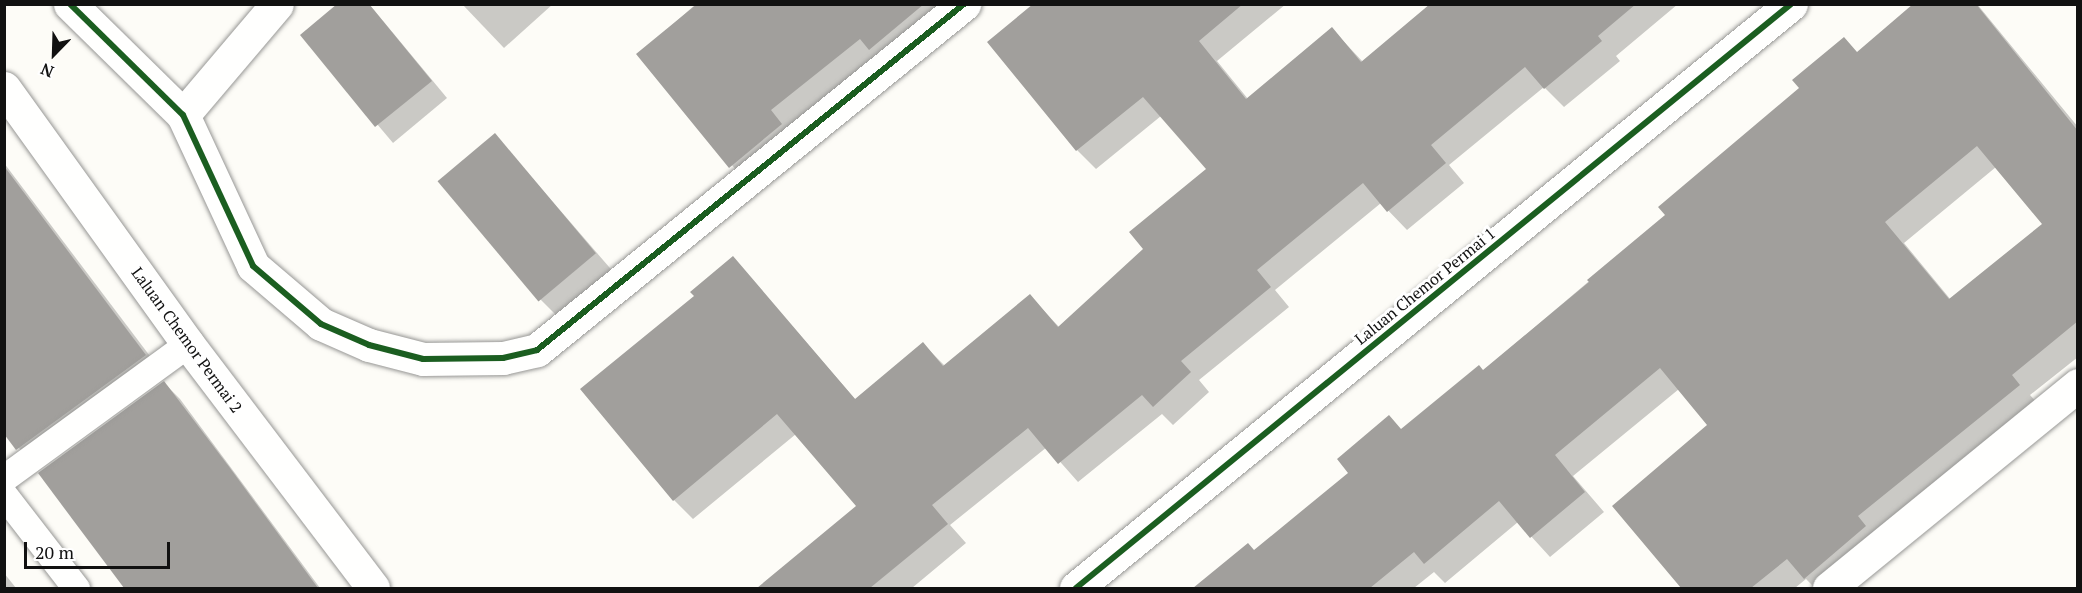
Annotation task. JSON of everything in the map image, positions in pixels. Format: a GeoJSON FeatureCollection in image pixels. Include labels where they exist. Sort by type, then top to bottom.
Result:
{"type":"FeatureCollection","features":[{"type":"Feature","properties":{"kind":"street"},"geometry":{"type":"LineString","coordinates":[[70,4],[183,115],[253,266],[321,324],[369,345],[423,359],[503,358],[537,350],[561,334],[964,4]]}},
{"type":"Feature","properties":{"kind":"street"},"geometry":{"type":"LineString","coordinates":[[183,115],[277,4]]}},
{"type":"Feature","properties":{"kind":"street","name":"Laluan Chemor Permai 1"},"geometry":{"type":"LineString","coordinates":[[1076,588],[1791,4]]}},
{"type":"Feature","properties":{"kind":"street","name":"Laluan Chemor Permai 2"},"geometry":{"type":"LineString","coordinates":[[4,88],[188,344],[373,588]]}},
{"type":"Feature","properties":{"kind":"street"},"geometry":{"type":"LineString","coordinates":[[1829,588],[2078,386]]}},
{"type":"Feature","properties":{"kind":"lane"},"geometry":{"type":"LineString","coordinates":[[4,478],[188,344]]}},
{"type":"Feature","properties":{"kind":"lane"},"geometry":{"type":"LineString","coordinates":[[4,495],[76,588]]}},
{"type":"Feature","properties":{"kind":"building"},"geometry":{"type":"Polygon","coordinates":[[[337,4],[369,4],[432,81],[375,127],[300,35],[337,4]]]}},
{"type":"Feature","properties":{"kind":"building"},"geometry":{"type":"Polygon","coordinates":[[[697,4],[924,4],[869,50],[860,39],[771,110],[782,124],[729,168],[636,54],[697,4]]]}},
{"type":"Feature","properties":{"kind":"building"},"geometry":{"type":"Polygon","coordinates":[[[1033,4],[1243,4],[1199,41],[1246,99],[1332,27],[1361,62],[1430,4],[1636,4],[1598,36],[1602,41],[1544,89],[1525,67],[1431,145],[1446,163],[1387,212],[1363,183],[1257,270],[1271,287],[1181,361],[1191,372],[1153,407],[1142,395],[1058,464],[1028,428],[932,505],[948,524],[870,588],[757,588],[856,506],[777,414],[673,501],[580,389],[694,296],[690,292],[733,256],[855,399],[923,342],[943,366],[1030,294],[1058,327],[1143,249],[1129,232],[1206,169],[1143,97],[1076,151],[987,42],[1033,4]]]}},
{"type":"Feature","properties":{"kind":"building"},"geometry":{"type":"Polygon","coordinates":[[[1913,4],[1976,4],[2078,131],[2078,321],[2012,375],[2020,385],[1858,516],[1866,526],[1804,579],[1787,559],[1751,588],[1681,588],[1612,506],[1707,425],[1660,368],[1555,455],[1585,492],[1530,538],[1499,501],[1424,564],[1414,552],[1370,588],[1193,588],[1248,543],[1254,550],[1348,473],[1337,459],[1389,415],[1401,429],[1479,365],[1483,370],[1589,282],[1587,280],[1665,215],[1658,207],[1799,88],[1792,80],[1844,37],[1857,52],[1913,4]],[[1977,146],[1885,222],[1949,299],[2042,224],[1977,146]]]}},
{"type":"Feature","properties":{"kind":"building"},"geometry":{"type":"Polygon","coordinates":[[[495,133],[596,253],[538,301],[438,181],[495,133]]]}},
{"type":"Feature","properties":{"kind":"building"},"geometry":{"type":"Polygon","coordinates":[[[4,166],[146,355],[16,450],[4,434],[4,166]]]}},
{"type":"Feature","properties":{"kind":"building"},"geometry":{"type":"Polygon","coordinates":[[[164,381],[318,588],[124,588],[38,473],[164,381]]]}},
{"type":"Feature","properties":{"kind":"cycle path"},"geometry":{"type":"LineString","coordinates":[[70,4],[183,115],[253,266],[321,324],[369,345],[423,359],[503,358],[537,350],[964,4]]}},
{"type":"Feature","properties":{"kind":"cycle path"},"geometry":{"type":"LineString","coordinates":[[1076,588],[1791,4]]}}]}
